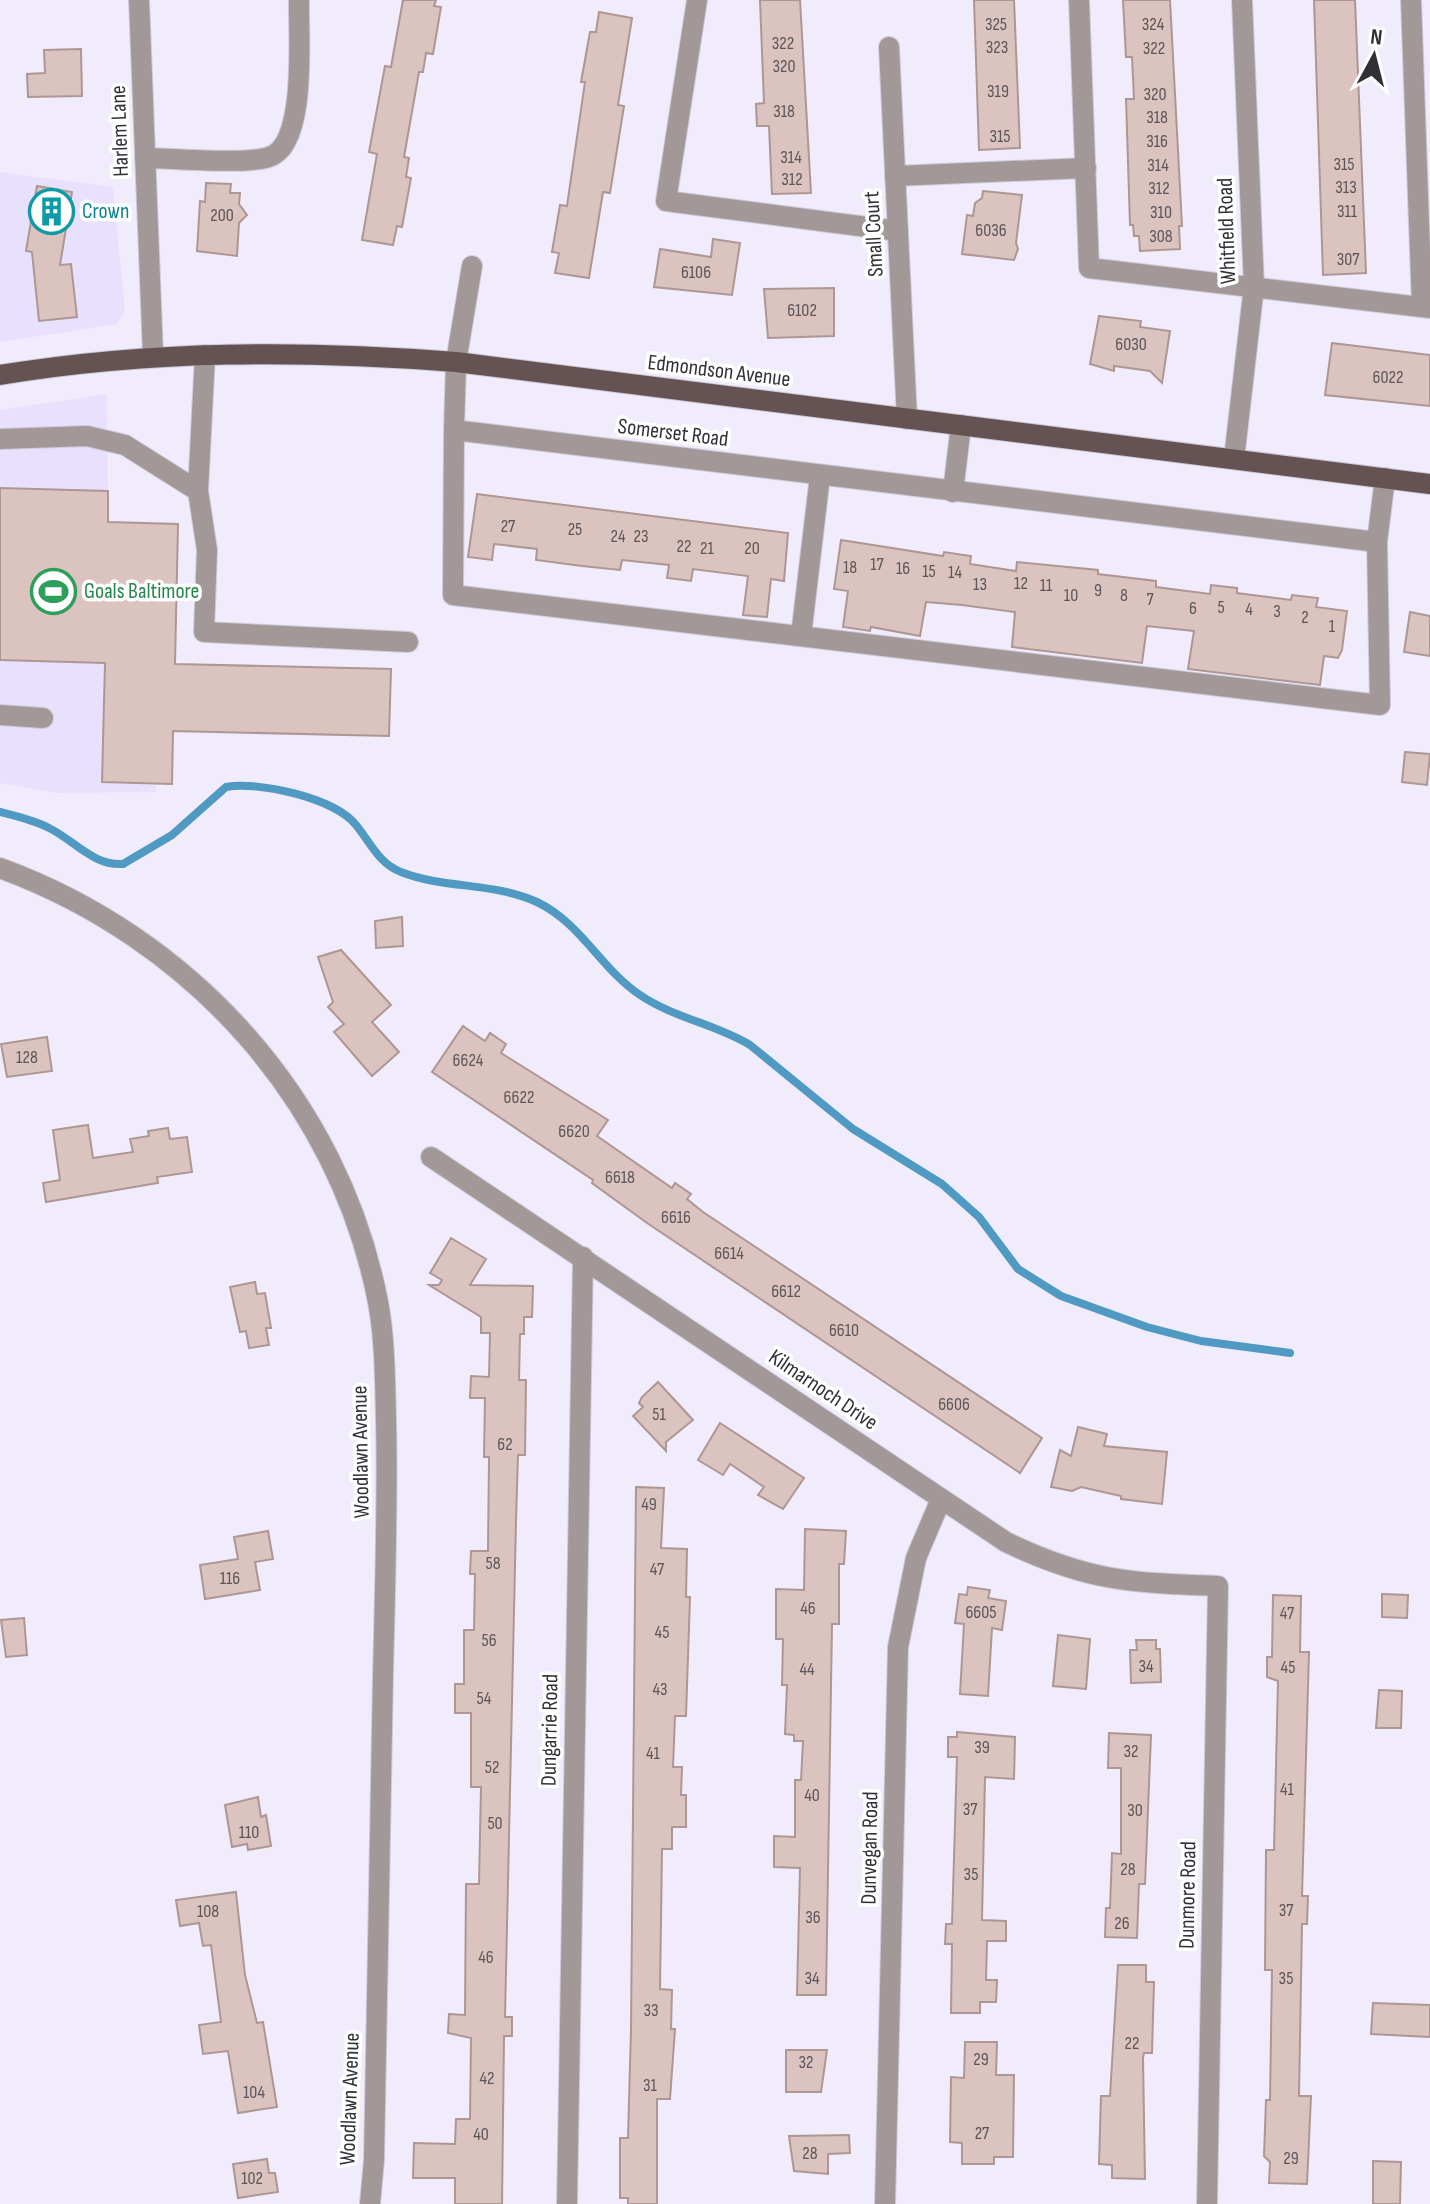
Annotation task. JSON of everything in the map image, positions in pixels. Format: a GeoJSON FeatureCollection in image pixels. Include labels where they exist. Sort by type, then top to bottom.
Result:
{"type":"FeatureCollection","features":[{"type":"Feature","properties":{"kind":"main road","name":"Edmondson Avenue"},"geometry":{"type":"LineString","coordinates":[[0,375],[153,355],[372,355],[456,362],[1430,484]]}},
{"type":"Feature","properties":{"kind":"street","name":"Harlem Lane"},"geometry":{"type":"LineString","coordinates":[[139,0],[153,355]]}},
{"type":"Feature","properties":{"kind":"street"},"geometry":{"type":"LineString","coordinates":[[145,158],[252,159],[271,157],[276,153],[288,140],[296,117],[299,0]]}},
{"type":"Feature","properties":{"kind":"street"},"geometry":{"type":"LineString","coordinates":[[697,0],[666,201],[898,231]]}},
{"type":"Feature","properties":{"kind":"street"},"geometry":{"type":"LineString","coordinates":[[1079,0],[1089,268],[1426,307],[1411,0]]}},
{"type":"Feature","properties":{"kind":"street","name":"Whitfield Road"},"geometry":{"type":"LineString","coordinates":[[1234,459],[1254,286],[1242,0]]}},
{"type":"Feature","properties":{"kind":"street","name":"Small Court"},"geometry":{"type":"LineString","coordinates":[[889,47],[907,419]]}},
{"type":"Feature","properties":{"kind":"street"},"geometry":{"type":"LineString","coordinates":[[895,176],[1086,168]]}},
{"type":"Feature","properties":{"kind":"street"},"geometry":{"type":"LineString","coordinates":[[472,266],[456,362],[453,595],[1380,705],[1377,542],[1385,478]]}},
{"type":"Feature","properties":{"kind":"street"},"geometry":{"type":"LineString","coordinates":[[205,355],[198,491],[207,550],[204,632],[408,642]]}},
{"type":"Feature","properties":{"kind":"street"},"geometry":{"type":"LineString","coordinates":[[953,492],[961,425]]}},
{"type":"Feature","properties":{"kind":"street","name":"Somerset Road"},"geometry":{"type":"LineString","coordinates":[[454,430],[1377,542]]}},
{"type":"Feature","properties":{"kind":"street"},"geometry":{"type":"LineString","coordinates":[[0,439],[87,436],[125,445],[198,491]]}},
{"type":"Feature","properties":{"kind":"street"},"geometry":{"type":"LineString","coordinates":[[801,636],[820,476]]}},
{"type":"Feature","properties":{"kind":"street"},"geometry":{"type":"LineString","coordinates":[[0,715],[43,718]]}},
{"type":"Feature","properties":{"kind":"street","name":"Woodlawn Avenue"},"geometry":{"type":"LineString","coordinates":[[0,868],[31,880],[97,914],[164,956],[263,1052],[299,1100],[334,1167],[360,1237],[378,1303],[387,1464],[374,2144],[370,2204]]}},
{"type":"Feature","properties":{"kind":"street","name":"Kilmarnoch Drive"},"geometry":{"type":"LineString","coordinates":[[431,1157],[1006,1542],[1086,1575],[1134,1583],[1218,1586]]}},
{"type":"Feature","properties":{"kind":"street","name":"Dungarrie Road"},"geometry":{"type":"LineString","coordinates":[[567,2204],[583,1257]]}},
{"type":"Feature","properties":{"kind":"street","name":"Dunvegan Road"},"geometry":{"type":"LineString","coordinates":[[885,2204],[898,1647],[916,1558],[941,1499]]}},
{"type":"Feature","properties":{"kind":"street","name":"Dunmore Road"},"geometry":{"type":"LineString","coordinates":[[1207,2204],[1218,1586]]}},
{"type":"Feature","properties":{"kind":"shaded area"},"geometry":{"type":"Polygon","coordinates":[[[0,172],[113,187],[125,310],[117,324],[0,342],[0,172]]]}},
{"type":"Feature","properties":{"kind":"shaded area"},"geometry":{"type":"Polygon","coordinates":[[[107,394],[108,522],[163,526],[156,792],[56,793],[0,783],[0,410],[107,394]]]}},
{"type":"Feature","properties":{"kind":"building"},"geometry":{"type":"Polygon","coordinates":[[[403,0],[436,0],[434,6],[441,7],[433,54],[426,53],[423,72],[419,72],[404,157],[409,158],[406,177],[411,178],[402,227],[397,226],[393,245],[362,240],[377,154],[369,152],[385,66],[391,67],[403,0]]]}},
{"type":"Feature","properties":{"kind":"building"},"geometry":{"type":"Polygon","coordinates":[[[760,0],[800,0],[811,193],[772,194],[769,126],[757,126],[756,104],[764,103],[760,0]]]}},
{"type":"Feature","properties":{"kind":"building"},"geometry":{"type":"Polygon","coordinates":[[[974,0],[1014,0],[1020,148],[979,150],[974,0]]]}},
{"type":"Feature","properties":{"kind":"building"},"geometry":{"type":"Polygon","coordinates":[[[1123,0],[1170,0],[1182,226],[1179,226],[1180,249],[1140,251],[1139,236],[1134,236],[1133,225],[1130,225],[1126,99],[1134,99],[1132,57],[1126,57],[1123,0]]]}},
{"type":"Feature","properties":{"kind":"building"},"geometry":{"type":"Polygon","coordinates":[[[1314,0],[1355,0],[1366,273],[1323,275],[1314,0]]]}},
{"type":"Feature","properties":{"kind":"building"},"geometry":{"type":"Polygon","coordinates":[[[599,12],[632,18],[618,105],[624,106],[610,193],[603,192],[589,278],[555,273],[559,253],[552,252],[560,205],[567,206],[585,82],[581,82],[590,32],[596,32],[599,12]]]}},
{"type":"Feature","properties":{"kind":"building"},"geometry":{"type":"Polygon","coordinates":[[[81,49],[82,96],[28,97],[27,74],[45,73],[44,50],[81,49]]]}},
{"type":"Feature","properties":{"kind":"building"},"geometry":{"type":"Polygon","coordinates":[[[206,183],[231,184],[230,193],[240,193],[239,204],[247,215],[239,223],[237,256],[197,251],[200,201],[205,202],[206,183]]]}},
{"type":"Feature","properties":{"kind":"building"},"geometry":{"type":"Polygon","coordinates":[[[37,186],[72,192],[60,265],[71,264],[77,317],[39,321],[32,252],[26,251],[37,186]]]}},
{"type":"Feature","properties":{"kind":"building"},"geometry":{"type":"Polygon","coordinates":[[[983,191],[1022,195],[1016,243],[1018,249],[1014,260],[962,254],[967,215],[973,216],[975,203],[982,198],[983,191]]]}},
{"type":"Feature","properties":{"kind":"building"},"geometry":{"type":"Polygon","coordinates":[[[713,239],[740,243],[732,295],[654,287],[660,249],[711,257],[713,239]]]}},
{"type":"Feature","properties":{"kind":"building"},"geometry":{"type":"Polygon","coordinates":[[[834,288],[834,336],[768,338],[764,289],[834,288]]]}},
{"type":"Feature","properties":{"kind":"building"},"geometry":{"type":"Polygon","coordinates":[[[1099,316],[1141,321],[1140,327],[1170,331],[1162,383],[1150,371],[1114,366],[1114,371],[1090,364],[1099,316]]]}},
{"type":"Feature","properties":{"kind":"building"},"geometry":{"type":"Polygon","coordinates":[[[1332,343],[1430,355],[1430,406],[1325,395],[1332,343]]]}},
{"type":"Feature","properties":{"kind":"building"},"geometry":{"type":"Polygon","coordinates":[[[0,488],[108,491],[108,522],[178,524],[175,664],[391,669],[389,736],[173,731],[172,784],[102,782],[105,663],[0,660],[0,488]]]}},
{"type":"Feature","properties":{"kind":"building"},"geometry":{"type":"Polygon","coordinates":[[[477,494],[788,533],[784,581],[771,579],[767,617],[743,615],[748,576],[693,569],[691,581],[667,578],[669,565],[622,560],[620,570],[582,566],[536,560],[537,549],[494,544],[492,560],[468,557],[477,494]]]}},
{"type":"Feature","properties":{"kind":"building"},"geometry":{"type":"Polygon","coordinates":[[[841,540],[943,556],[944,552],[971,556],[970,564],[1016,571],[1017,562],[1098,570],[1098,574],[1156,581],[1156,587],[1210,594],[1211,585],[1237,588],[1237,593],[1291,600],[1292,595],[1318,598],[1316,607],[1347,611],[1342,650],[1338,658],[1324,656],[1320,685],[1188,669],[1194,631],[1147,626],[1142,663],[1012,647],[1015,612],[962,605],[926,602],[920,636],[871,627],[870,631],[843,627],[848,591],[834,589],[841,540]]]}},
{"type":"Feature","properties":{"kind":"building"},"geometry":{"type":"Polygon","coordinates":[[[1410,612],[1430,616],[1430,656],[1404,652],[1410,612]]]}},
{"type":"Feature","properties":{"kind":"building"},"geometry":{"type":"Polygon","coordinates":[[[1405,752],[1430,754],[1427,785],[1402,782],[1405,752]]]}},
{"type":"Feature","properties":{"kind":"building"},"geometry":{"type":"Polygon","coordinates":[[[402,917],[403,946],[376,948],[375,921],[402,917]]]}},
{"type":"Feature","properties":{"kind":"building"},"geometry":{"type":"Polygon","coordinates":[[[341,950],[391,1005],[372,1022],[399,1052],[372,1076],[334,1032],[344,1024],[328,1007],[333,1002],[318,957],[341,950]]]}},
{"type":"Feature","properties":{"kind":"building"},"geometry":{"type":"Polygon","coordinates":[[[463,1026],[485,1041],[490,1033],[506,1044],[501,1053],[608,1120],[597,1136],[672,1188],[675,1183],[691,1194],[687,1199],[703,1212],[1042,1438],[1020,1473],[647,1223],[592,1183],[593,1180],[432,1072],[463,1026]]]}},
{"type":"Feature","properties":{"kind":"building"},"geometry":{"type":"Polygon","coordinates":[[[47,1037],[52,1071],[7,1077],[1,1044],[47,1037]]]}},
{"type":"Feature","properties":{"kind":"building"},"geometry":{"type":"Polygon","coordinates":[[[88,1125],[93,1158],[133,1152],[130,1139],[149,1136],[148,1131],[168,1128],[170,1139],[187,1137],[192,1172],[157,1177],[158,1183],[46,1202],[43,1183],[60,1180],[53,1130],[88,1125]]]}},
{"type":"Feature","properties":{"kind":"building"},"geometry":{"type":"Polygon","coordinates":[[[451,1238],[486,1259],[470,1285],[533,1286],[532,1317],[524,1317],[524,1334],[520,1334],[519,1380],[526,1380],[525,1455],[518,1455],[505,2017],[512,2017],[512,2036],[504,2036],[502,2204],[455,2204],[455,2178],[413,2178],[414,2143],[455,2144],[456,2119],[470,2119],[471,2038],[448,2033],[449,2014],[465,2015],[466,1884],[479,1884],[481,1787],[471,1787],[471,1713],[455,1713],[455,1684],[464,1684],[464,1630],[474,1630],[475,1574],[470,1574],[471,1551],[488,1551],[489,1457],[484,1457],[485,1398],[470,1398],[471,1376],[489,1377],[490,1333],[481,1333],[481,1317],[429,1285],[439,1285],[442,1280],[430,1273],[451,1238]]]}},
{"type":"Feature","properties":{"kind":"building"},"geometry":{"type":"Polygon","coordinates":[[[255,1282],[257,1294],[265,1293],[271,1328],[266,1328],[269,1345],[249,1348],[246,1331],[240,1332],[230,1287],[255,1282]]]}},
{"type":"Feature","properties":{"kind":"building"},"geometry":{"type":"Polygon","coordinates":[[[658,1382],[693,1420],[666,1442],[666,1451],[633,1416],[643,1407],[639,1403],[642,1397],[658,1382]]]}},
{"type":"Feature","properties":{"kind":"building"},"geometry":{"type":"Polygon","coordinates":[[[720,1423],[804,1478],[783,1509],[758,1495],[764,1487],[730,1464],[723,1475],[698,1460],[720,1423]]]}},
{"type":"Feature","properties":{"kind":"building"},"geometry":{"type":"Polygon","coordinates":[[[1078,1427],[1107,1434],[1104,1446],[1167,1452],[1162,1504],[1121,1499],[1121,1496],[1081,1487],[1072,1491],[1051,1487],[1060,1450],[1071,1456],[1078,1427]]]}},
{"type":"Feature","properties":{"kind":"building"},"geometry":{"type":"Polygon","coordinates":[[[636,1487],[664,1488],[661,1548],[687,1549],[686,1597],[690,1597],[686,1716],[675,1716],[673,1767],[682,1767],[681,1795],[686,1795],[686,1827],[672,1827],[672,1849],[662,1849],[660,1989],[672,1990],[671,2029],[675,2029],[670,2099],[657,2099],[657,2204],[628,2204],[628,2198],[620,2198],[620,2138],[628,2138],[631,2030],[636,1487]]]}},
{"type":"Feature","properties":{"kind":"building"},"geometry":{"type":"Polygon","coordinates":[[[805,1529],[846,1531],[844,1564],[839,1564],[839,1624],[832,1624],[826,1995],[797,1995],[800,1868],[774,1867],[774,1836],[795,1837],[795,1780],[801,1780],[803,1741],[794,1741],[794,1735],[785,1734],[787,1685],[782,1685],[783,1639],[776,1639],[776,1589],[804,1590],[805,1529]]]}},
{"type":"Feature","properties":{"kind":"building"},"geometry":{"type":"Polygon","coordinates":[[[268,1531],[273,1559],[255,1562],[260,1590],[205,1599],[200,1565],[238,1559],[234,1537],[268,1531]]]}},
{"type":"Feature","properties":{"kind":"building"},"geometry":{"type":"Polygon","coordinates":[[[968,1587],[990,1590],[988,1598],[1006,1601],[1002,1630],[992,1628],[988,1696],[960,1694],[964,1624],[955,1623],[959,1594],[967,1595],[968,1587]]]}},
{"type":"Feature","properties":{"kind":"building"},"geometry":{"type":"Polygon","coordinates":[[[1382,1594],[1408,1595],[1407,1618],[1382,1617],[1382,1594]]]}},
{"type":"Feature","properties":{"kind":"building"},"geometry":{"type":"Polygon","coordinates":[[[1273,1595],[1301,1596],[1300,1652],[1309,1652],[1302,1896],[1308,1896],[1307,1924],[1302,1924],[1299,2096],[1311,2096],[1307,2184],[1269,2183],[1270,2162],[1264,2156],[1266,2100],[1270,2100],[1272,1970],[1265,1970],[1266,1850],[1274,1850],[1278,1681],[1267,1677],[1267,1657],[1272,1657],[1273,1595]]]}},
{"type":"Feature","properties":{"kind":"building"},"geometry":{"type":"Polygon","coordinates":[[[24,1618],[27,1655],[6,1657],[1,1620],[24,1618]]]}},
{"type":"Feature","properties":{"kind":"building"},"geometry":{"type":"Polygon","coordinates":[[[1058,1635],[1090,1639],[1086,1689],[1053,1686],[1058,1635]]]}},
{"type":"Feature","properties":{"kind":"building"},"geometry":{"type":"Polygon","coordinates":[[[1136,1640],[1156,1640],[1156,1649],[1160,1649],[1161,1682],[1131,1683],[1130,1650],[1137,1650],[1136,1640]]]}},
{"type":"Feature","properties":{"kind":"building"},"geometry":{"type":"Polygon","coordinates":[[[1379,1690],[1402,1691],[1401,1728],[1376,1728],[1379,1690]]]}},
{"type":"Feature","properties":{"kind":"building"},"geometry":{"type":"Polygon","coordinates":[[[957,1732],[1015,1737],[1014,1779],[985,1777],[982,1920],[1006,1921],[1006,1941],[987,1941],[986,1980],[997,1980],[996,2002],[980,2002],[980,2013],[951,2013],[952,1944],[945,1944],[946,1924],[952,1924],[957,1757],[948,1757],[948,1737],[957,1737],[957,1732]]]}},
{"type":"Feature","properties":{"kind":"building"},"geometry":{"type":"Polygon","coordinates":[[[1109,1733],[1151,1735],[1145,1884],[1139,1884],[1137,1938],[1105,1937],[1106,1908],[1110,1908],[1112,1853],[1121,1854],[1121,1768],[1108,1768],[1109,1733]]]}},
{"type":"Feature","properties":{"kind":"building"},"geometry":{"type":"Polygon","coordinates":[[[258,1797],[261,1817],[266,1815],[271,1846],[248,1850],[247,1844],[232,1847],[225,1805],[258,1797]]]}},
{"type":"Feature","properties":{"kind":"building"},"geometry":{"type":"Polygon","coordinates":[[[236,1892],[245,1975],[257,2023],[263,2022],[277,2107],[238,2113],[228,2051],[203,2054],[199,2025],[221,2022],[211,1945],[203,1946],[199,1923],[180,1926],[176,1900],[236,1892]]]}},
{"type":"Feature","properties":{"kind":"building"},"geometry":{"type":"Polygon","coordinates":[[[1118,1965],[1146,1965],[1146,1982],[1154,1982],[1152,2053],[1144,2053],[1143,2058],[1145,2179],[1112,2178],[1112,2165],[1099,2164],[1101,2096],[1110,2096],[1118,1965]]]}},
{"type":"Feature","properties":{"kind":"building"},"geometry":{"type":"Polygon","coordinates":[[[1373,2003],[1430,2005],[1430,2037],[1371,2034],[1373,2003]]]}},
{"type":"Feature","properties":{"kind":"building"},"geometry":{"type":"Polygon","coordinates":[[[965,2042],[997,2042],[996,2075],[1014,2075],[1013,2157],[994,2157],[994,2164],[962,2164],[962,2143],[950,2142],[951,2077],[964,2078],[965,2042]]]}},
{"type":"Feature","properties":{"kind":"building"},"geometry":{"type":"Polygon","coordinates":[[[786,2050],[827,2050],[821,2092],[786,2092],[786,2050]]]}},
{"type":"Feature","properties":{"kind":"building"},"geometry":{"type":"Polygon","coordinates":[[[849,2135],[850,2153],[828,2154],[828,2174],[794,2171],[789,2136],[849,2135]]]}},
{"type":"Feature","properties":{"kind":"building"},"geometry":{"type":"Polygon","coordinates":[[[267,2159],[269,2173],[275,2173],[278,2192],[238,2198],[233,2164],[267,2159]]]}},
{"type":"Feature","properties":{"kind":"building"},"geometry":{"type":"Polygon","coordinates":[[[1373,2161],[1401,2162],[1400,2204],[1373,2204],[1373,2161]]]}},
{"type":"Feature","properties":{"kind":"waterway"},"geometry":{"type":"LineString","coordinates":[[0,812],[43,825],[102,861],[123,864],[172,835],[226,787],[276,789],[331,807],[346,815],[381,858],[401,872],[434,881],[503,891],[537,902],[552,911],[640,995],[667,1010],[750,1045],[853,1129],[942,1184],[979,1217],[1018,1269],[1061,1296],[1147,1327],[1201,1341],[1290,1353]]}},
{"type":"Feature","properties":{"kind":"place","name":"Crown"},"geometry":{"type":"Point","coordinates":[51,211]}},
{"type":"Feature","properties":{"kind":"place","name":"Goals Baltimore"},"geometry":{"type":"Point","coordinates":[53,591]}}]}
